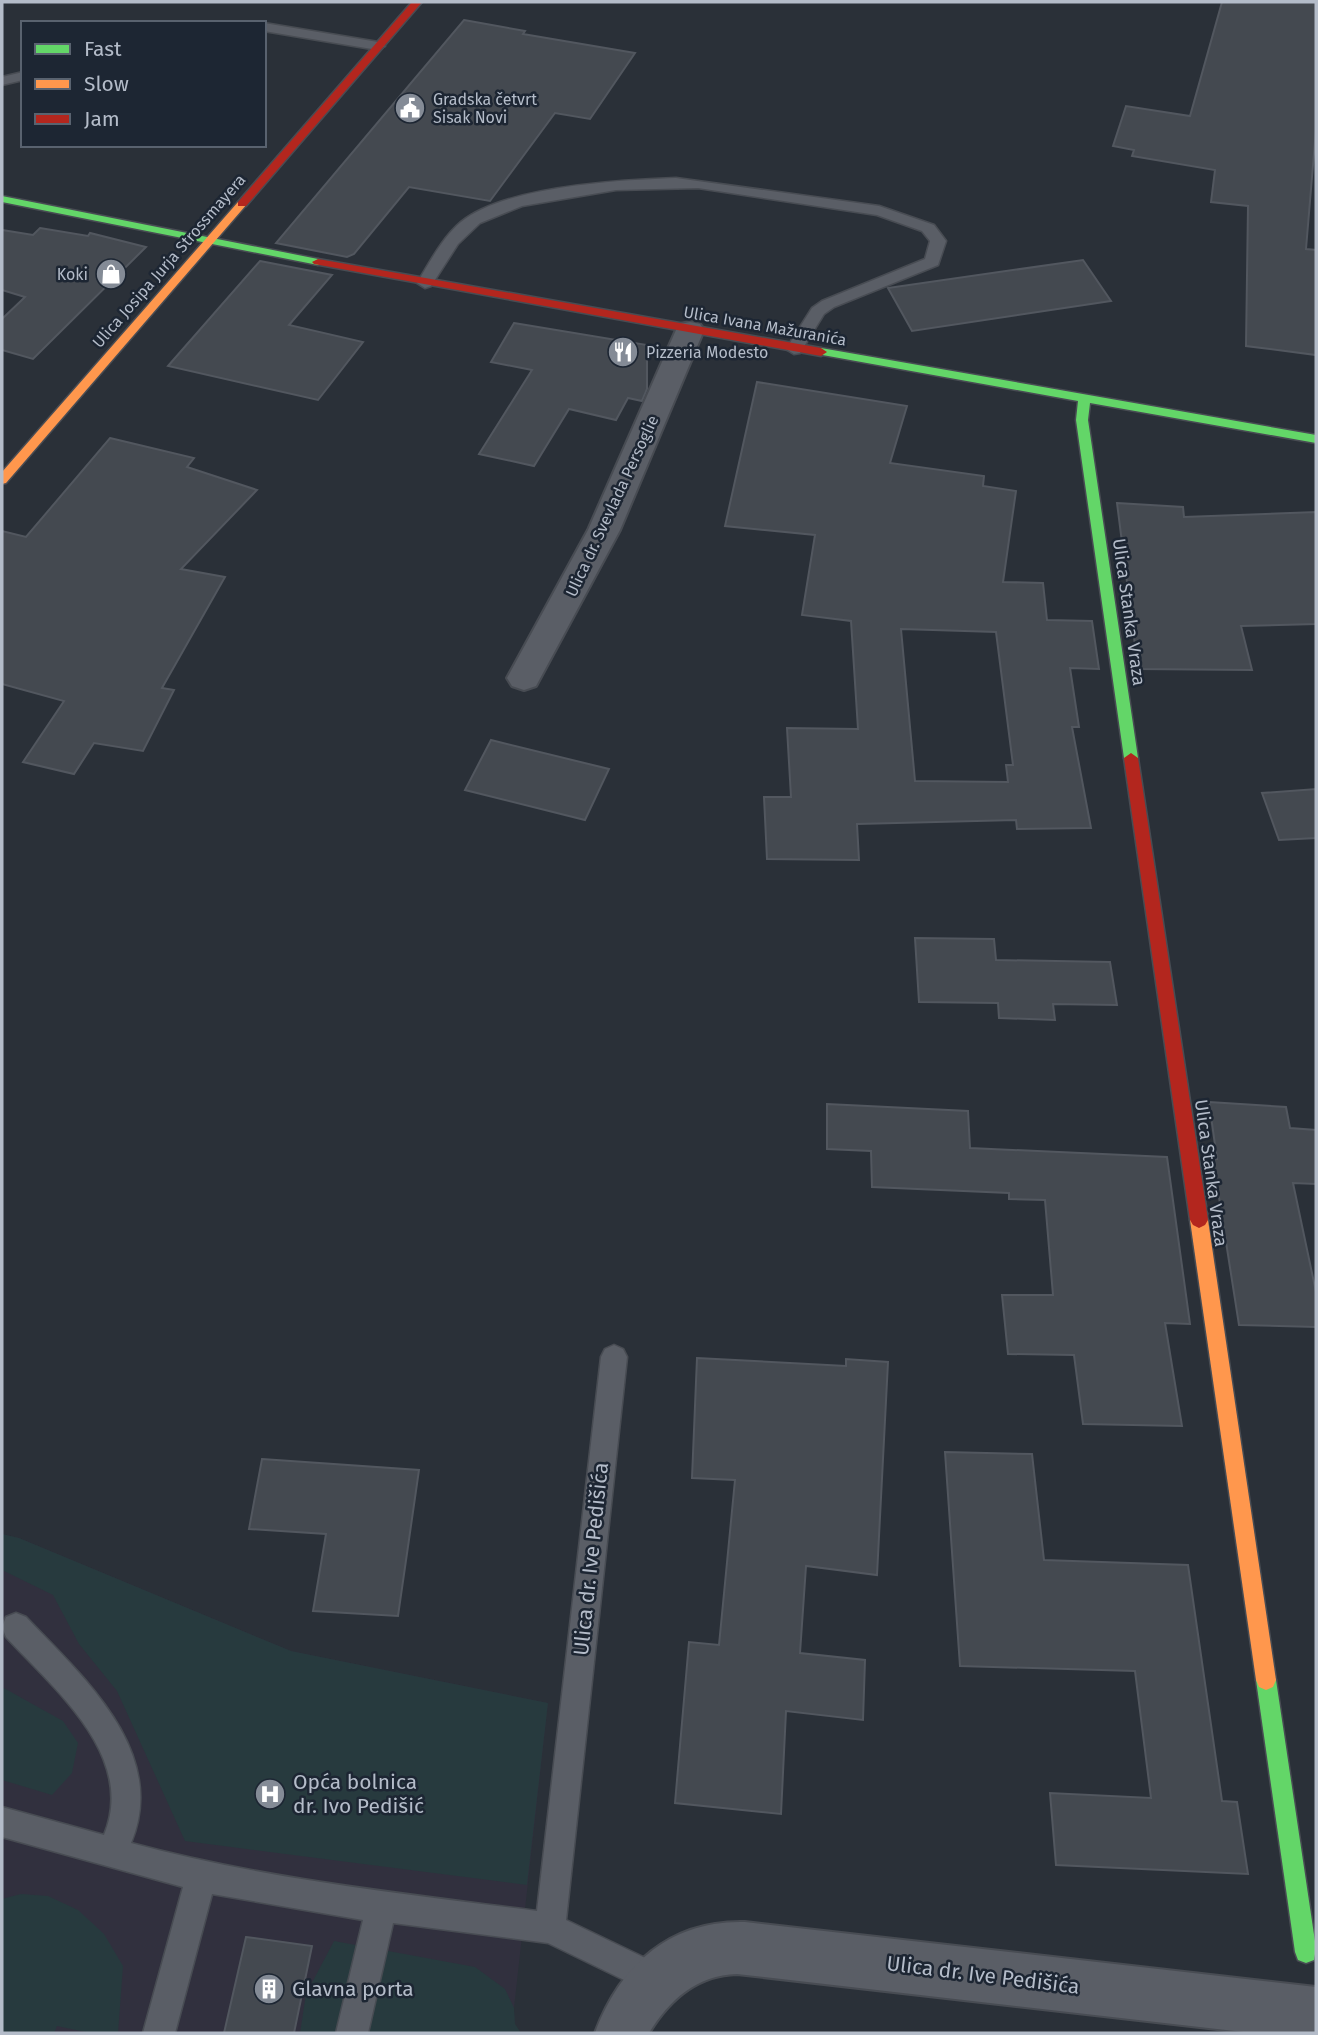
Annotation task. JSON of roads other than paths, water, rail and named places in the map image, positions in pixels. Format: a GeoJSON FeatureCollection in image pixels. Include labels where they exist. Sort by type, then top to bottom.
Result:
{"type":"FeatureCollection","features":[{"type":"Feature","properties":{"kind":"street","name":"Ulica Josipa Jurja Strossmayera"},"geometry":{"type":"LineString","coordinates":[[2,480],[417,2]]}},
{"type":"Feature","properties":{"kind":"street","name":"Ulica Ivana Mažuranića"},"geometry":{"type":"LineString","coordinates":[[2,199],[425,283],[1316,439]]}},
{"type":"Feature","properties":{"kind":"street","name":"Ulica dr. Svevlada Persoglie"},"geometry":{"type":"LineString","coordinates":[[524,678],[604,530],[690,330]]}},
{"type":"Feature","properties":{"kind":"street","name":"Ulica Stanka Vraza"},"geometry":{"type":"LineString","coordinates":[[1084,400],[1084,434],[1306,1952]]}},
{"type":"Feature","properties":{"kind":"street","name":"Ulica dr. Ive Pedišića"},"geometry":{"type":"LineString","coordinates":[[655,1979],[704,1953],[730,1948],[789,1952],[1316,2014]]}},
{"type":"Feature","properties":{"kind":"street"},"geometry":{"type":"LineString","coordinates":[[622,2033],[638,2000],[655,1979]]}},
{"type":"Feature","properties":{"kind":"lane"},"geometry":{"type":"LineString","coordinates":[[266,27],[313,33],[378,47]]}},
{"type":"Feature","properties":{"kind":"lane"},"geometry":{"type":"LineString","coordinates":[[2,81],[21,76]]}},
{"type":"Feature","properties":{"kind":"lane"},"geometry":{"type":"LineString","coordinates":[[425,283],[456,234],[473,220],[505,204],[553,195],[670,182],[698,183],[879,211],[928,228],[938,241],[932,262],[828,304],[818,311],[794,349]]}},
{"type":"Feature","properties":{"kind":"lane","name":"Ulica dr. Ive Pedišića"},"geometry":{"type":"LineString","coordinates":[[550,1928],[614,1357]]}},
{"type":"Feature","properties":{"kind":"lane"},"geometry":{"type":"LineString","coordinates":[[16,1627],[90,1708],[125,1769],[127,1811],[112,1853]]}},
{"type":"Feature","properties":{"kind":"lane"},"geometry":{"type":"LineString","coordinates":[[2,1822],[201,1877],[382,1906],[550,1928],[655,1979]]}},
{"type":"Feature","properties":{"kind":"lane"},"geometry":{"type":"LineString","coordinates":[[159,2033],[201,1877]]}},
{"type":"Feature","properties":{"kind":"lane"},"geometry":{"type":"LineString","coordinates":[[352,2033],[382,1906]]}},
{"type":"Feature","properties":{"kind":"place","name":"Gradska četvrt Sisak Novi"},"geometry":{"type":"Point","coordinates":[410,108]}},
{"type":"Feature","properties":{"kind":"place","name":"Koki"},"geometry":{"type":"Point","coordinates":[111,274]}},
{"type":"Feature","properties":{"kind":"place","name":"Pizzeria Modesto"},"geometry":{"type":"Point","coordinates":[623,352]}},
{"type":"Feature","properties":{"kind":"place","name":"Opća bolnica dr. Ivo Pedišić"},"geometry":{"type":"Point","coordinates":[270,1794]}},
{"type":"Feature","properties":{"kind":"place","name":"Glavna porta"},"geometry":{"type":"Point","coordinates":[269,1989]}}]}
